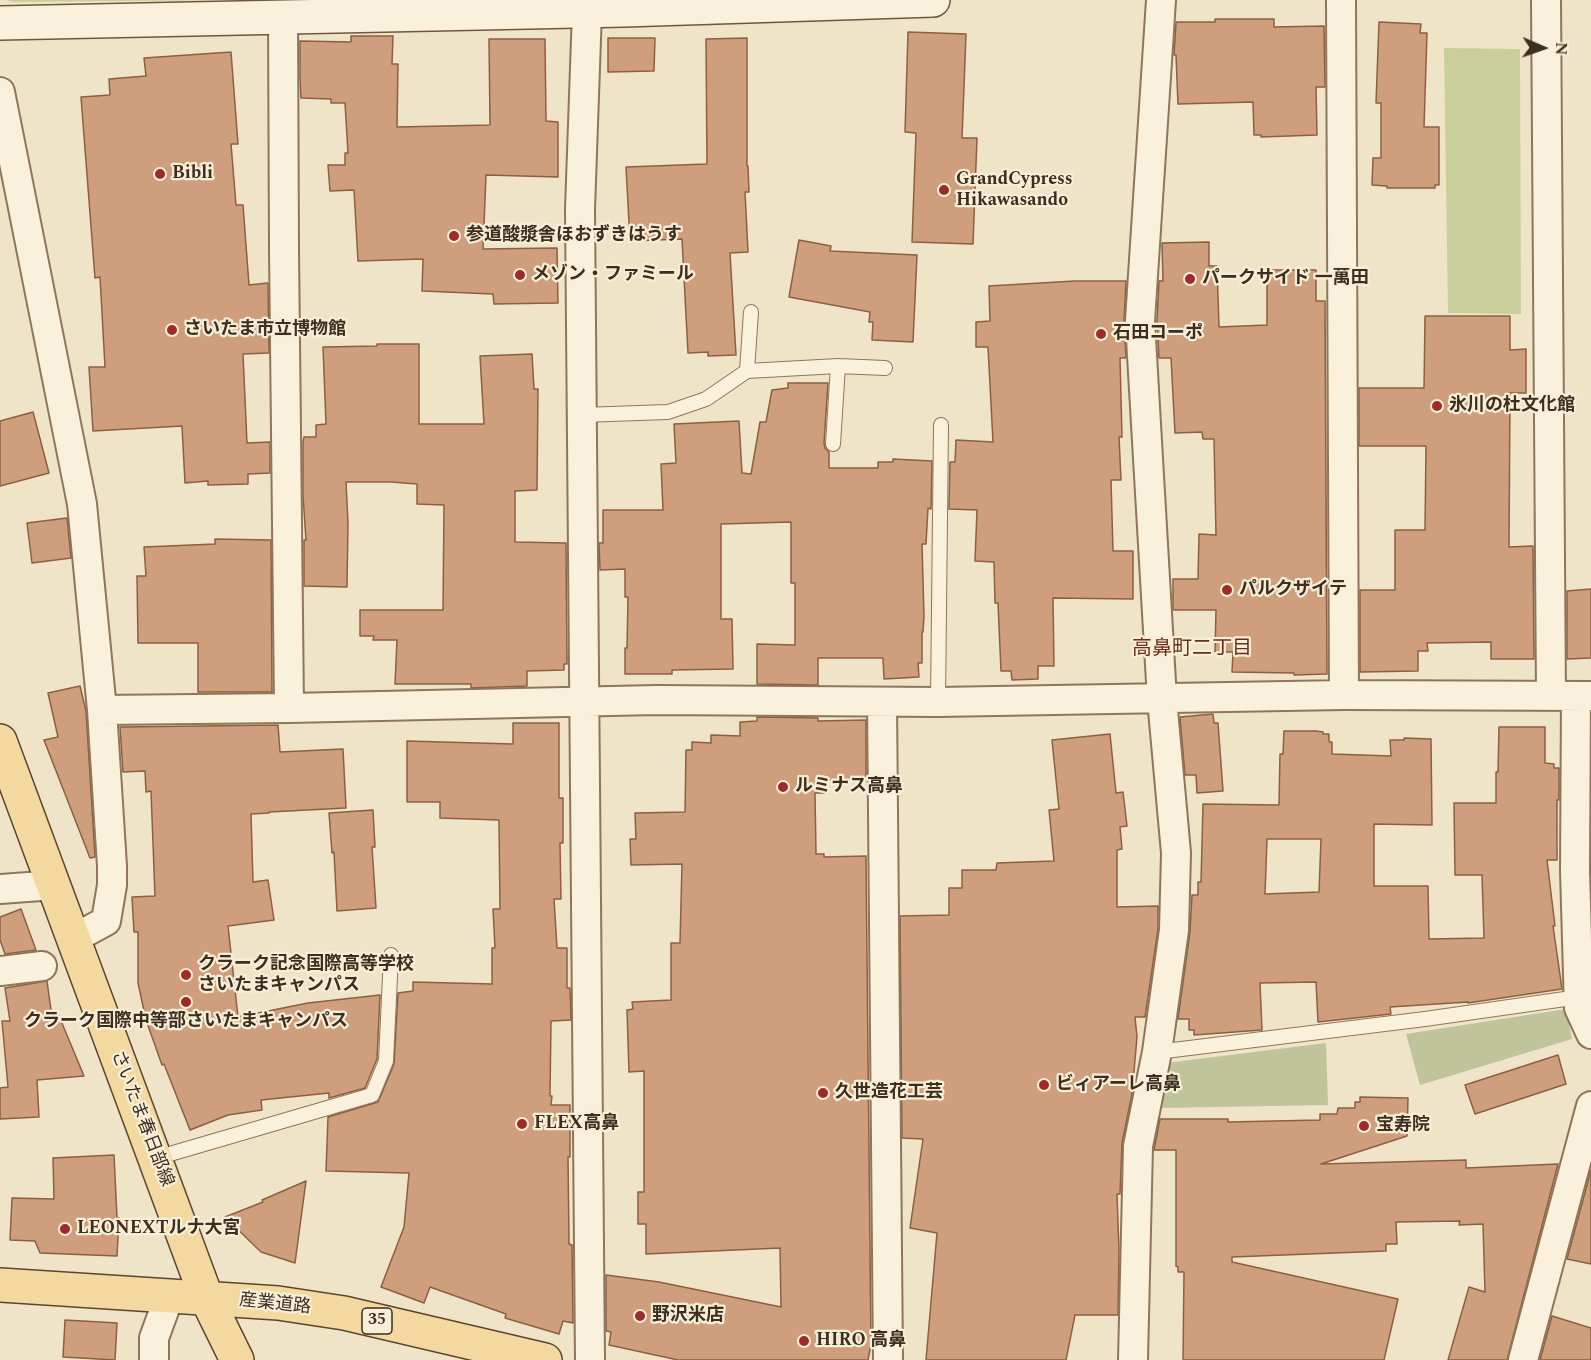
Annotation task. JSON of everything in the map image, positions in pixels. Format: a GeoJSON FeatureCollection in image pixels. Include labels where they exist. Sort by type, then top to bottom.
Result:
{"type":"FeatureCollection","features":[{"type":"Feature","properties":{"kind":"main road","name":"さいたま春日部線"},"geometry":{"type":"LineString","coordinates":[[0,741],[207,1299],[237,1360]]}},
{"type":"Feature","properties":{"kind":"main road","name":"産業道路"},"geometry":{"type":"LineString","coordinates":[[0,1285],[278,1304],[344,1313],[544,1360]]}},
{"type":"Feature","properties":{"kind":"street"},"geometry":{"type":"LineString","coordinates":[[0,23],[587,11],[933,0]]}},
{"type":"Feature","properties":{"kind":"street"},"geometry":{"type":"LineString","coordinates":[[1133,1360],[1138,1146],[1157,1052],[1174,930],[1176,853],[1162,699],[1140,321],[1161,0]]}},
{"type":"Feature","properties":{"kind":"street"},"geometry":{"type":"LineString","coordinates":[[1341,0],[1344,695]]}},
{"type":"Feature","properties":{"kind":"street"},"geometry":{"type":"LineString","coordinates":[[1546,0],[1573,696],[1579,1008],[1591,1034]]}},
{"type":"Feature","properties":{"kind":"street"},"geometry":{"type":"LineString","coordinates":[[587,11],[580,209],[590,1360]]}},
{"type":"Feature","properties":{"kind":"street"},"geometry":{"type":"LineString","coordinates":[[283,17],[289,708]]}},
{"type":"Feature","properties":{"kind":"street"},"geometry":{"type":"LineString","coordinates":[[0,92],[82,504],[102,710],[112,885],[106,921],[73,939]]}},
{"type":"Feature","properties":{"kind":"street"},"geometry":{"type":"LineString","coordinates":[[102,710],[657,700],[938,702],[1344,695],[1573,696]]}},
{"type":"Feature","properties":{"kind":"street"},"geometry":{"type":"LineString","coordinates":[[882,702],[888,1360]]}},
{"type":"Feature","properties":{"kind":"street"},"geometry":{"type":"LineString","coordinates":[[0,889],[54,885]]}},
{"type":"Feature","properties":{"kind":"street"},"geometry":{"type":"LineString","coordinates":[[0,971],[42,966]]}},
{"type":"Feature","properties":{"kind":"street"},"geometry":{"type":"LineString","coordinates":[[1523,1360],[1591,1106]]}},
{"type":"Feature","properties":{"kind":"street"},"geometry":{"type":"LineString","coordinates":[[154,1360],[154,1338],[169,1296]]}},
{"type":"Feature","properties":{"kind":"lane"},"geometry":{"type":"LineString","coordinates":[[747,371],[751,312]]}},
{"type":"Feature","properties":{"kind":"lane"},"geometry":{"type":"LineString","coordinates":[[581,415],[668,412],[706,399],[747,371],[838,366],[885,368]]}},
{"type":"Feature","properties":{"kind":"lane"},"geometry":{"type":"LineString","coordinates":[[833,444],[838,366]]}},
{"type":"Feature","properties":{"kind":"lane"},"geometry":{"type":"LineString","coordinates":[[938,702],[942,425]]}},
{"type":"Feature","properties":{"kind":"lane"},"geometry":{"type":"LineString","coordinates":[[156,1158],[372,1095],[387,1060],[391,955]]}},
{"type":"Feature","properties":{"kind":"lane"},"geometry":{"type":"LineString","coordinates":[[1157,1052],[1425,1019],[1579,997]]}},
{"type":"Feature","properties":{"kind":"green space"},"geometry":{"type":"Polygon","coordinates":[[[6,0],[225,0],[13,2],[6,0]]]}},
{"type":"Feature","properties":{"kind":"green space"},"geometry":{"type":"Polygon","coordinates":[[[1444,48],[1520,49],[1521,314],[1448,313],[1444,48]]]}},
{"type":"Feature","properties":{"kind":"green space"},"geometry":{"type":"Polygon","coordinates":[[[1566,1009],[1572,1039],[1420,1085],[1406,1034],[1566,1009]]]}},
{"type":"Feature","properties":{"kind":"green space"},"geometry":{"type":"Polygon","coordinates":[[[1326,1043],[1328,1105],[1160,1108],[1166,1063],[1326,1043]]]}},
{"type":"Feature","properties":{"kind":"building"},"geometry":{"type":"Polygon","coordinates":[[[1215,19],[1274,19],[1274,27],[1324,26],[1325,87],[1316,87],[1317,135],[1261,137],[1261,135],[1254,135],[1253,102],[1178,104],[1176,55],[1174,55],[1176,22],[1215,22],[1215,19]]]}},
{"type":"Feature","properties":{"kind":"building"},"geometry":{"type":"Polygon","coordinates":[[[1379,22],[1421,24],[1420,33],[1427,33],[1424,127],[1439,127],[1439,185],[1435,185],[1435,188],[1387,188],[1387,186],[1372,185],[1373,158],[1381,158],[1381,103],[1376,103],[1379,22]]]}},
{"type":"Feature","properties":{"kind":"building","name":"GrandCypress Hikawasando"},"geometry":{"type":"Polygon","coordinates":[[[908,32],[966,34],[962,138],[977,138],[973,244],[912,242],[916,133],[905,132],[908,32]]]}},
{"type":"Feature","properties":{"kind":"building"},"geometry":{"type":"Polygon","coordinates":[[[351,36],[393,36],[392,64],[398,64],[397,127],[490,125],[489,39],[545,39],[546,121],[558,122],[558,177],[486,175],[483,249],[557,248],[558,303],[494,304],[493,294],[422,291],[423,259],[358,261],[354,190],[330,191],[328,165],[345,165],[345,153],[348,153],[345,103],[331,103],[331,99],[301,98],[300,78],[300,41],[351,42],[351,36]]]}},
{"type":"Feature","properties":{"kind":"building"},"geometry":{"type":"Polygon","coordinates":[[[608,38],[655,38],[654,71],[608,72],[608,38]]]}},
{"type":"Feature","properties":{"kind":"building"},"geometry":{"type":"Polygon","coordinates":[[[747,38],[749,192],[745,192],[748,252],[730,253],[736,355],[708,356],[708,352],[688,353],[682,239],[630,241],[626,167],[707,164],[706,39],[747,38]]]}},
{"type":"Feature","properties":{"kind":"building"},"geometry":{"type":"Polygon","coordinates":[[[231,52],[238,144],[231,144],[236,205],[243,205],[249,285],[268,283],[269,353],[243,354],[247,443],[270,442],[270,473],[248,474],[248,484],[208,485],[208,481],[185,483],[182,426],[93,431],[89,367],[105,367],[100,277],[95,278],[81,97],[110,95],[109,79],[146,76],[144,58],[231,52]]]}},
{"type":"Feature","properties":{"kind":"building"},"geometry":{"type":"Polygon","coordinates":[[[799,240],[831,246],[830,251],[917,255],[913,342],[872,340],[873,322],[869,322],[870,312],[789,297],[799,240]]]}},
{"type":"Feature","properties":{"kind":"building"},"geometry":{"type":"Polygon","coordinates":[[[1209,242],[1209,266],[1217,266],[1219,327],[1267,325],[1267,275],[1272,275],[1272,270],[1316,270],[1316,301],[1325,301],[1327,674],[1232,672],[1233,652],[1215,652],[1216,610],[1173,610],[1173,579],[1198,579],[1199,534],[1216,535],[1214,439],[1203,439],[1202,432],[1175,433],[1171,358],[1159,358],[1157,321],[1159,281],[1163,281],[1162,243],[1209,242]]]}},
{"type":"Feature","properties":{"kind":"building"},"geometry":{"type":"Polygon","coordinates":[[[1075,281],[1126,281],[1124,320],[1126,358],[1120,358],[1121,480],[1111,480],[1113,551],[1133,551],[1133,599],[1053,598],[1054,666],[1038,666],[1038,679],[1012,680],[1011,671],[1001,671],[994,562],[975,561],[977,510],[949,509],[950,462],[955,462],[956,440],[993,442],[988,347],[976,347],[976,322],[990,321],[989,286],[1075,281]]]}},
{"type":"Feature","properties":{"kind":"building"},"geometry":{"type":"Polygon","coordinates":[[[1425,316],[1510,316],[1510,350],[1526,349],[1526,393],[1510,393],[1509,547],[1533,546],[1534,659],[1491,659],[1491,642],[1427,643],[1428,651],[1418,651],[1418,671],[1360,672],[1360,590],[1395,590],[1395,530],[1425,530],[1426,446],[1359,446],[1359,388],[1424,388],[1425,316]]]}},
{"type":"Feature","properties":{"kind":"building"},"geometry":{"type":"Polygon","coordinates":[[[377,344],[419,344],[419,424],[484,424],[480,356],[532,354],[534,389],[538,389],[537,490],[515,491],[515,542],[566,543],[567,664],[564,664],[564,670],[527,671],[527,686],[471,688],[471,684],[395,684],[397,640],[373,640],[374,636],[360,636],[360,610],[443,610],[444,505],[417,504],[417,484],[346,482],[347,587],[304,586],[304,540],[306,540],[303,442],[304,437],[316,437],[316,425],[326,424],[323,347],[377,346],[377,344]]]}},
{"type":"Feature","properties":{"kind":"building"},"geometry":{"type":"Polygon","coordinates":[[[788,383],[828,383],[824,443],[829,452],[829,468],[878,468],[878,462],[893,462],[893,459],[932,461],[931,509],[928,508],[926,544],[922,544],[924,616],[922,663],[918,663],[919,677],[884,679],[883,658],[818,658],[818,685],[757,684],[757,644],[795,645],[795,583],[791,583],[791,522],[721,524],[721,619],[732,619],[733,669],[672,670],[672,674],[625,674],[628,597],[625,597],[625,569],[600,570],[599,543],[603,543],[603,510],[663,510],[661,464],[676,463],[674,424],[739,421],[742,473],[751,474],[760,422],[766,422],[772,390],[788,388],[788,383]]]}},
{"type":"Feature","properties":{"kind":"building"},"geometry":{"type":"Polygon","coordinates":[[[33,412],[49,473],[0,486],[0,421],[33,412]]]}},
{"type":"Feature","properties":{"kind":"building"},"geometry":{"type":"Polygon","coordinates":[[[67,518],[71,558],[32,563],[27,523],[67,518]]]}},
{"type":"Feature","properties":{"kind":"building"},"geometry":{"type":"Polygon","coordinates":[[[215,539],[271,540],[272,692],[198,692],[198,643],[138,643],[137,576],[146,576],[144,547],[215,544],[215,539]]]}},
{"type":"Feature","properties":{"kind":"building"},"geometry":{"type":"Polygon","coordinates":[[[1591,589],[1591,658],[1567,659],[1567,591],[1591,589]]]}},
{"type":"Feature","properties":{"kind":"building"},"geometry":{"type":"Polygon","coordinates":[[[80,686],[86,711],[95,857],[90,858],[44,740],[58,737],[48,693],[80,686]]]}},
{"type":"Feature","properties":{"kind":"building"},"geometry":{"type":"Polygon","coordinates":[[[1213,714],[1214,723],[1218,723],[1223,791],[1197,793],[1196,775],[1185,775],[1180,717],[1213,714]]]}},
{"type":"Feature","properties":{"kind":"building"},"geometry":{"type":"Polygon","coordinates":[[[757,717],[818,718],[818,721],[866,720],[866,780],[825,780],[825,793],[815,793],[816,854],[824,854],[824,857],[866,856],[871,1344],[868,1360],[678,1360],[609,1345],[611,1332],[606,1331],[606,1275],[659,1282],[781,1307],[780,1248],[646,1254],[646,1224],[638,1224],[638,1192],[644,1192],[644,1071],[629,1072],[627,1010],[633,1009],[632,1002],[671,1000],[671,943],[680,943],[682,864],[631,865],[630,839],[636,839],[635,813],[685,812],[686,750],[692,750],[692,742],[711,743],[711,735],[740,736],[740,722],[757,721],[757,717]]]}},
{"type":"Feature","properties":{"kind":"building"},"geometry":{"type":"Polygon","coordinates":[[[513,723],[559,723],[559,798],[563,798],[563,843],[560,843],[561,899],[554,899],[557,948],[567,948],[567,988],[570,988],[571,1020],[551,1021],[550,1096],[552,1096],[551,1105],[570,1105],[569,1244],[572,1245],[573,1323],[563,1321],[559,1334],[505,1318],[506,1314],[430,1287],[424,1303],[381,1287],[404,1227],[409,1173],[326,1171],[328,1117],[378,1102],[394,1064],[398,993],[413,991],[413,982],[492,984],[492,948],[495,948],[493,909],[500,909],[499,820],[440,818],[440,802],[407,802],[407,741],[513,744],[513,723]]]}},
{"type":"Feature","properties":{"kind":"building"},"geometry":{"type":"Polygon","coordinates":[[[278,725],[280,752],[343,749],[346,808],[251,814],[253,882],[268,880],[274,920],[228,926],[238,1017],[308,1003],[380,995],[377,1059],[365,1088],[329,1098],[329,1093],[261,1100],[262,1110],[228,1115],[190,1130],[164,1064],[162,1065],[146,1020],[138,983],[138,932],[134,932],[132,897],[155,896],[151,791],[146,792],[145,771],[123,772],[120,727],[278,725]]]}},
{"type":"Feature","properties":{"kind":"building"},"geometry":{"type":"Polygon","coordinates":[[[1499,727],[1545,727],[1545,763],[1554,764],[1554,768],[1559,768],[1557,860],[1547,860],[1562,989],[1468,1003],[1390,1007],[1391,1014],[1318,1022],[1316,982],[1260,983],[1262,1030],[1194,1035],[1194,1030],[1189,1030],[1189,1019],[1178,1019],[1190,932],[1192,895],[1198,895],[1198,882],[1201,882],[1203,804],[1279,805],[1280,754],[1283,754],[1284,731],[1316,731],[1329,734],[1332,754],[1391,756],[1390,740],[1431,739],[1432,825],[1374,824],[1374,886],[1428,886],[1429,939],[1484,938],[1482,875],[1455,875],[1454,803],[1496,803],[1496,772],[1498,772],[1499,727]],[[1267,839],[1265,894],[1319,892],[1321,839],[1267,839]]]}},
{"type":"Feature","properties":{"kind":"building"},"geometry":{"type":"Polygon","coordinates":[[[1110,734],[1116,793],[1123,792],[1127,826],[1120,827],[1122,849],[1117,850],[1117,907],[1158,906],[1158,929],[1145,1017],[1135,1017],[1137,1037],[1132,1094],[1122,1143],[1120,1194],[1117,1194],[1118,1315],[1075,1315],[1066,1360],[926,1360],[937,1233],[910,1228],[923,1139],[902,1138],[900,916],[949,915],[949,888],[962,888],[962,870],[996,870],[997,863],[1054,861],[1049,810],[1059,809],[1052,740],[1110,734]]]}},
{"type":"Feature","properties":{"kind":"building"},"geometry":{"type":"Polygon","coordinates":[[[373,810],[375,847],[372,847],[376,908],[337,911],[334,852],[332,853],[329,813],[373,810]]]}},
{"type":"Feature","properties":{"kind":"building"},"geometry":{"type":"Polygon","coordinates":[[[21,909],[36,950],[5,954],[0,940],[0,917],[21,909]]]}},
{"type":"Feature","properties":{"kind":"building"},"geometry":{"type":"Polygon","coordinates":[[[47,981],[52,1017],[59,1016],[84,1076],[37,1080],[39,1117],[0,1119],[0,1088],[8,1087],[2,1021],[10,1021],[5,988],[47,981]]]}},
{"type":"Feature","properties":{"kind":"building"},"geometry":{"type":"Polygon","coordinates":[[[1558,1055],[1566,1084],[1475,1114],[1465,1085],[1558,1055]]]}},
{"type":"Feature","properties":{"kind":"building"},"geometry":{"type":"Polygon","coordinates":[[[1360,1097],[1408,1098],[1407,1136],[1321,1164],[1466,1160],[1466,1168],[1558,1164],[1507,1360],[1448,1360],[1469,1287],[1485,1292],[1483,1224],[1459,1225],[1460,1221],[1396,1222],[1397,1244],[1386,1244],[1386,1251],[1232,1257],[1232,1262],[1398,1299],[1384,1360],[1183,1360],[1184,1272],[1178,1272],[1176,1266],[1176,1150],[1154,1150],[1160,1119],[1228,1119],[1228,1122],[1320,1120],[1320,1114],[1337,1114],[1338,1108],[1355,1108],[1355,1102],[1360,1102],[1360,1097]]]}},
{"type":"Feature","properties":{"kind":"building"},"geometry":{"type":"Polygon","coordinates":[[[114,1155],[117,1218],[119,1218],[117,1256],[40,1253],[35,1241],[10,1240],[12,1198],[54,1199],[53,1158],[114,1155]]]}},
{"type":"Feature","properties":{"kind":"building"},"geometry":{"type":"Polygon","coordinates":[[[1591,1170],[1591,1264],[1567,1259],[1591,1170]]]}},
{"type":"Feature","properties":{"kind":"building"},"geometry":{"type":"Polygon","coordinates":[[[306,1181],[295,1263],[261,1252],[225,1217],[263,1202],[262,1200],[306,1181]]]}},
{"type":"Feature","properties":{"kind":"building"},"geometry":{"type":"Polygon","coordinates":[[[1552,1316],[1591,1328],[1591,1360],[1540,1360],[1552,1316]]]}},
{"type":"Feature","properties":{"kind":"building"},"geometry":{"type":"Polygon","coordinates":[[[65,1320],[117,1323],[115,1360],[63,1357],[65,1320]]]}},
{"type":"Feature","properties":{"kind":"place","name":"Bibli"},"geometry":{"type":"Point","coordinates":[160,174]}},
{"type":"Feature","properties":{"kind":"place","name":"GrandCypress Hikawasando"},"geometry":{"type":"Point","coordinates":[944,190]}},
{"type":"Feature","properties":{"kind":"place","name":"参道酸漿舎ほおずきはうす"},"geometry":{"type":"Point","coordinates":[454,236]}},
{"type":"Feature","properties":{"kind":"place","name":"メゾン・ファミール"},"geometry":{"type":"Point","coordinates":[520,275]}},
{"type":"Feature","properties":{"kind":"place","name":"パークサイド 一萬田"},"geometry":{"type":"Point","coordinates":[1190,279]}},
{"type":"Feature","properties":{"kind":"place","name":"さいたま市立博物館"},"geometry":{"type":"Point","coordinates":[172,330]}},
{"type":"Feature","properties":{"kind":"place","name":"石田コーポ"},"geometry":{"type":"Point","coordinates":[1101,334]}},
{"type":"Feature","properties":{"kind":"place","name":"氷川の杜文化館"},"geometry":{"type":"Point","coordinates":[1437,406]}},
{"type":"Feature","properties":{"kind":"place","name":"パルクザイテ"},"geometry":{"type":"Point","coordinates":[1227,590]}},
{"type":"Feature","properties":{"kind":"place","name":"ルミナス高鼻"},"geometry":{"type":"Point","coordinates":[783,787]}},
{"type":"Feature","properties":{"kind":"place","name":"クラーク記念国際高等学校 さいたまキャンパス"},"geometry":{"type":"Point","coordinates":[186,975]}},
{"type":"Feature","properties":{"kind":"place","name":"クラーク国際中等部さいたまキャンパス"},"geometry":{"type":"Point","coordinates":[186,1002]}},
{"type":"Feature","properties":{"kind":"place","name":"ビィアーレ高鼻"},"geometry":{"type":"Point","coordinates":[1044,1085]}},
{"type":"Feature","properties":{"kind":"place","name":"久世造花工芸"},"geometry":{"type":"Point","coordinates":[823,1093]}},
{"type":"Feature","properties":{"kind":"place","name":"FLEX高鼻"},"geometry":{"type":"Point","coordinates":[522,1124]}},
{"type":"Feature","properties":{"kind":"place","name":"宝寿院"},"geometry":{"type":"Point","coordinates":[1364,1126]}},
{"type":"Feature","properties":{"kind":"place","name":"LEONEXTルナ大宮"},"geometry":{"type":"Point","coordinates":[65,1229]}},
{"type":"Feature","properties":{"kind":"place","name":"野沢米店"},"geometry":{"type":"Point","coordinates":[640,1316]}},
{"type":"Feature","properties":{"kind":"place","name":"HIRO 高鼻"},"geometry":{"type":"Point","coordinates":[804,1341]}},
{"type":"Feature","properties":{"kind":"district","name":"高鼻町二丁目"},"geometry":{"type":"Point","coordinates":[1192,650]}}]}
